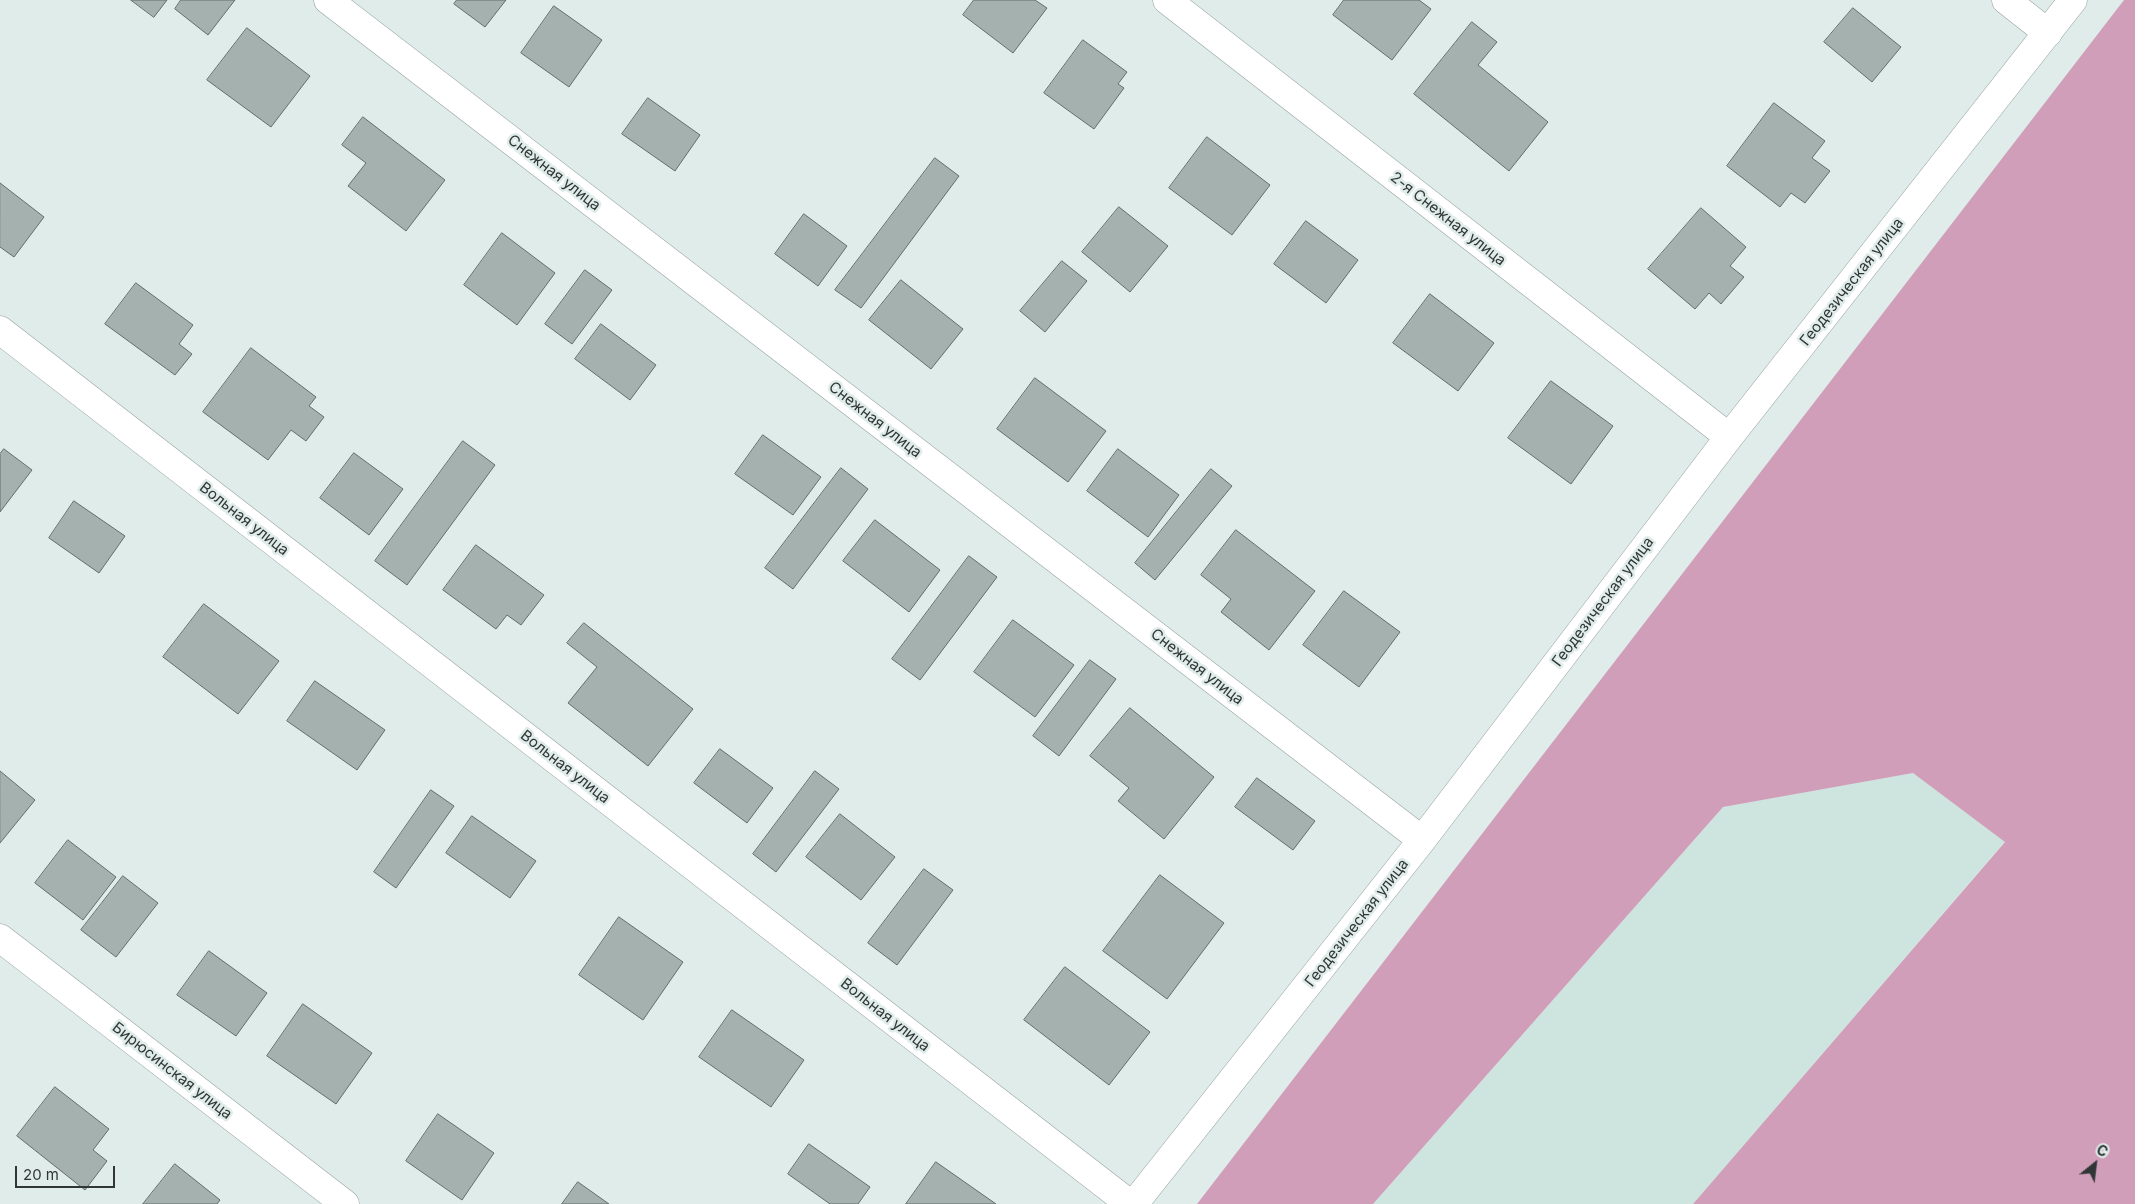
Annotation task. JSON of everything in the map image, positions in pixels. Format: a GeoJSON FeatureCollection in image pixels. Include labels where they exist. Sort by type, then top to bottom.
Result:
{"type":"FeatureCollection","features":[{"type":"Feature","properties":{"kind":"street","name":"Снежная улица"},"geometry":{"type":"LineString","coordinates":[[328,0],[1422,840]]}},
{"type":"Feature","properties":{"kind":"street","name":"2-я Снежная улица"},"geometry":{"type":"LineString","coordinates":[[1167,0],[1729,437]]}},
{"type":"Feature","properties":{"kind":"street"},"geometry":{"type":"LineString","coordinates":[[2006,0],[2048,33]]}},
{"type":"Feature","properties":{"kind":"street","name":"Геодезическая улица"},"geometry":{"type":"LineString","coordinates":[[1134,1204],[1422,840],[1729,437],[2073,0]]}},
{"type":"Feature","properties":{"kind":"street","name":"Вольная улица"},"geometry":{"type":"LineString","coordinates":[[0,330],[1130,1204]]}},
{"type":"Feature","properties":{"kind":"street","name":"Бирюсинская улица"},"geometry":{"type":"LineString","coordinates":[[0,938],[345,1204]]}},
{"type":"Feature","properties":{"kind":"shaded area"},"geometry":{"type":"Polygon","coordinates":[[[2124,0],[2135,0],[2135,1204],[1693,1204],[2005,842],[1913,773],[1723,807],[1373,1204],[1197,1204],[2124,0]]]}},
{"type":"Feature","properties":{"kind":"shaded area"},"geometry":{"type":"Polygon","coordinates":[[[1913,773],[2005,841],[1693,1204],[1373,1204],[1723,807],[1913,773]]]}},
{"type":"Feature","properties":{"kind":"building"},"geometry":{"type":"Polygon","coordinates":[[[131,0],[167,0],[154,17],[131,0]]]}},
{"type":"Feature","properties":{"kind":"building"},"geometry":{"type":"Polygon","coordinates":[[[181,0],[235,0],[208,35],[175,9],[181,0]]]}},
{"type":"Feature","properties":{"kind":"building"},"geometry":{"type":"Polygon","coordinates":[[[457,0],[506,0],[485,27],[454,4],[457,0]]]}},
{"type":"Feature","properties":{"kind":"building"},"geometry":{"type":"Polygon","coordinates":[[[974,0],[1035,0],[1047,8],[1013,53],[963,15],[974,0]]]}},
{"type":"Feature","properties":{"kind":"building"},"geometry":{"type":"Polygon","coordinates":[[[1344,0],[1419,0],[1431,9],[1392,60],[1333,15],[1344,0]]]}},
{"type":"Feature","properties":{"kind":"building"},"geometry":{"type":"Polygon","coordinates":[[[554,6],[602,40],[569,87],[521,53],[554,6]]]}},
{"type":"Feature","properties":{"kind":"building"},"geometry":{"type":"Polygon","coordinates":[[[1853,8],[1901,47],[1872,82],[1824,42],[1853,8]]]}},
{"type":"Feature","properties":{"kind":"building"},"geometry":{"type":"Polygon","coordinates":[[[1472,22],[1497,42],[1478,65],[1548,122],[1509,171],[1414,94],[1472,22]]]}},
{"type":"Feature","properties":{"kind":"building"},"geometry":{"type":"Polygon","coordinates":[[[247,28],[310,76],[271,127],[207,80],[247,28]]]}},
{"type":"Feature","properties":{"kind":"building"},"geometry":{"type":"Polygon","coordinates":[[[1083,40],[1127,72],[1118,84],[1124,88],[1094,129],[1044,93],[1083,40]]]}},
{"type":"Feature","properties":{"kind":"building"},"geometry":{"type":"Polygon","coordinates":[[[648,98],[700,135],[675,171],[622,134],[648,98]]]}},
{"type":"Feature","properties":{"kind":"building"},"geometry":{"type":"Polygon","coordinates":[[[1774,103],[1825,141],[1812,158],[1830,171],[1805,203],[1791,193],[1780,207],[1727,166],[1774,103]]]}},
{"type":"Feature","properties":{"kind":"building"},"geometry":{"type":"Polygon","coordinates":[[[363,117],[445,180],[406,231],[348,186],[366,163],[342,145],[363,117]]]}},
{"type":"Feature","properties":{"kind":"building"},"geometry":{"type":"Polygon","coordinates":[[[1207,137],[1270,185],[1232,235],[1169,188],[1207,137]]]}},
{"type":"Feature","properties":{"kind":"building"},"geometry":{"type":"Polygon","coordinates":[[[935,158],[959,176],[861,308],[835,290],[935,158]]]}},
{"type":"Feature","properties":{"kind":"building"},"geometry":{"type":"Polygon","coordinates":[[[0,183],[44,217],[14,257],[0,247],[0,183]]]}},
{"type":"Feature","properties":{"kind":"building"},"geometry":{"type":"Polygon","coordinates":[[[1119,207],[1168,246],[1130,292],[1082,252],[1119,207]]]}},
{"type":"Feature","properties":{"kind":"building"},"geometry":{"type":"Polygon","coordinates":[[[1701,208],[1746,247],[1730,266],[1744,277],[1721,304],[1709,293],[1695,309],[1648,269],[1701,208]]]}},
{"type":"Feature","properties":{"kind":"building"},"geometry":{"type":"Polygon","coordinates":[[[804,214],[847,246],[818,286],[775,254],[804,214]]]}},
{"type":"Feature","properties":{"kind":"building"},"geometry":{"type":"Polygon","coordinates":[[[1306,221],[1358,260],[1326,303],[1274,264],[1306,221]]]}},
{"type":"Feature","properties":{"kind":"building"},"geometry":{"type":"Polygon","coordinates":[[[502,233],[555,273],[517,325],[464,285],[502,233]]]}},
{"type":"Feature","properties":{"kind":"building"},"geometry":{"type":"Polygon","coordinates":[[[1062,261],[1087,281],[1045,332],[1020,311],[1062,261]]]}},
{"type":"Feature","properties":{"kind":"building"},"geometry":{"type":"Polygon","coordinates":[[[585,270],[612,290],[572,344],[545,324],[585,270]]]}},
{"type":"Feature","properties":{"kind":"building"},"geometry":{"type":"Polygon","coordinates":[[[901,280],[963,329],[931,369],[869,320],[901,280]]]}},
{"type":"Feature","properties":{"kind":"building"},"geometry":{"type":"Polygon","coordinates":[[[136,283],[193,325],[179,344],[192,354],[175,375],[105,324],[136,283]]]}},
{"type":"Feature","properties":{"kind":"building"},"geometry":{"type":"Polygon","coordinates":[[[1430,294],[1494,343],[1458,391],[1393,343],[1430,294]]]}},
{"type":"Feature","properties":{"kind":"building"},"geometry":{"type":"Polygon","coordinates":[[[601,324],[656,365],[630,400],[575,359],[601,324]]]}},
{"type":"Feature","properties":{"kind":"building"},"geometry":{"type":"Polygon","coordinates":[[[251,348],[316,397],[309,406],[324,417],[306,441],[291,430],[268,460],[203,412],[251,348]]]}},
{"type":"Feature","properties":{"kind":"building"},"geometry":{"type":"Polygon","coordinates":[[[1035,378],[1106,431],[1068,482],[997,429],[1035,378]]]}},
{"type":"Feature","properties":{"kind":"building"},"geometry":{"type":"Polygon","coordinates":[[[1551,381],[1613,426],[1571,484],[1508,438],[1551,381]]]}},
{"type":"Feature","properties":{"kind":"building"},"geometry":{"type":"Polygon","coordinates":[[[763,435],[821,477],[793,515],[735,474],[763,435]]]}},
{"type":"Feature","properties":{"kind":"building"},"geometry":{"type":"Polygon","coordinates":[[[463,441],[495,465],[407,585],[375,561],[463,441]]]}},
{"type":"Feature","properties":{"kind":"building"},"geometry":{"type":"Polygon","coordinates":[[[4,449],[32,470],[0,512],[0,454],[4,449]]]}},
{"type":"Feature","properties":{"kind":"building"},"geometry":{"type":"Polygon","coordinates":[[[1118,449],[1179,495],[1148,537],[1087,491],[1118,449]]]}},
{"type":"Feature","properties":{"kind":"building"},"geometry":{"type":"Polygon","coordinates":[[[354,453],[403,489],[369,535],[320,498],[354,453]]]}},
{"type":"Feature","properties":{"kind":"building"},"geometry":{"type":"Polygon","coordinates":[[[841,468],[868,489],[793,589],[765,568],[841,468]]]}},
{"type":"Feature","properties":{"kind":"building"},"geometry":{"type":"Polygon","coordinates":[[[1211,469],[1232,486],[1155,580],[1135,563],[1211,469]]]}},
{"type":"Feature","properties":{"kind":"building"},"geometry":{"type":"Polygon","coordinates":[[[74,501],[125,536],[99,573],[49,538],[74,501]]]}},
{"type":"Feature","properties":{"kind":"building"},"geometry":{"type":"Polygon","coordinates":[[[875,520],[940,570],[909,612],[843,561],[875,520]]]}},
{"type":"Feature","properties":{"kind":"building"},"geometry":{"type":"Polygon","coordinates":[[[1236,530],[1315,591],[1269,650],[1221,612],[1231,599],[1201,575],[1236,530]]]}},
{"type":"Feature","properties":{"kind":"building"},"geometry":{"type":"Polygon","coordinates":[[[476,545],[544,595],[521,625],[507,615],[496,629],[443,590],[476,545]]]}},
{"type":"Feature","properties":{"kind":"building"},"geometry":{"type":"Polygon","coordinates":[[[969,556],[997,577],[920,680],[892,659],[969,556]]]}},
{"type":"Feature","properties":{"kind":"building"},"geometry":{"type":"Polygon","coordinates":[[[1344,591],[1400,632],[1359,687],[1303,645],[1344,591]]]}},
{"type":"Feature","properties":{"kind":"building"},"geometry":{"type":"Polygon","coordinates":[[[204,604],[279,661],[238,714],[163,657],[204,604]]]}},
{"type":"Feature","properties":{"kind":"building"},"geometry":{"type":"Polygon","coordinates":[[[1013,620],[1074,665],[1035,717],[974,672],[1013,620]]]}},
{"type":"Feature","properties":{"kind":"building"},"geometry":{"type":"Polygon","coordinates":[[[584,623],[693,709],[648,766],[568,703],[597,667],[567,643],[584,623]]]}},
{"type":"Feature","properties":{"kind":"building"},"geometry":{"type":"Polygon","coordinates":[[[1090,660],[1116,679],[1059,756],[1033,736],[1090,660]]]}},
{"type":"Feature","properties":{"kind":"building"},"geometry":{"type":"Polygon","coordinates":[[[315,681],[385,730],[357,770],[287,721],[315,681]]]}},
{"type":"Feature","properties":{"kind":"building"},"geometry":{"type":"Polygon","coordinates":[[[1130,708],[1214,777],[1164,839],[1118,801],[1129,788],[1090,756],[1130,708]]]}},
{"type":"Feature","properties":{"kind":"building"},"geometry":{"type":"Polygon","coordinates":[[[720,749],[773,788],[747,823],[694,783],[720,749]]]}},
{"type":"Feature","properties":{"kind":"building"},"geometry":{"type":"Polygon","coordinates":[[[0,771],[35,800],[0,843],[0,771]]]}},
{"type":"Feature","properties":{"kind":"building"},"geometry":{"type":"Polygon","coordinates":[[[815,771],[839,789],[776,872],[753,854],[815,771]]]}},
{"type":"Feature","properties":{"kind":"building"},"geometry":{"type":"Polygon","coordinates":[[[1257,778],[1315,821],[1293,850],[1235,807],[1257,778]]]}},
{"type":"Feature","properties":{"kind":"building"},"geometry":{"type":"Polygon","coordinates":[[[431,790],[454,806],[396,888],[374,872],[431,790]]]}},
{"type":"Feature","properties":{"kind":"building"},"geometry":{"type":"Polygon","coordinates":[[[840,814],[895,857],[861,900],[806,857],[840,814]]]}},
{"type":"Feature","properties":{"kind":"building"},"geometry":{"type":"Polygon","coordinates":[[[472,816],[536,861],[510,898],[446,853],[472,816]]]}},
{"type":"Feature","properties":{"kind":"building"},"geometry":{"type":"Polygon","coordinates":[[[68,840],[116,877],[83,920],[35,883],[68,840]]]}},
{"type":"Feature","properties":{"kind":"building"},"geometry":{"type":"Polygon","coordinates":[[[924,869],[953,890],[897,965],[868,943],[924,869]]]}},
{"type":"Feature","properties":{"kind":"building"},"geometry":{"type":"Polygon","coordinates":[[[1160,875],[1224,923],[1167,999],[1103,951],[1160,875]]]}},
{"type":"Feature","properties":{"kind":"building"},"geometry":{"type":"Polygon","coordinates":[[[123,876],[158,903],[116,957],[81,930],[123,876]]]}},
{"type":"Feature","properties":{"kind":"building"},"geometry":{"type":"Polygon","coordinates":[[[619,917],[683,962],[643,1020],[579,975],[619,917]]]}},
{"type":"Feature","properties":{"kind":"building"},"geometry":{"type":"Polygon","coordinates":[[[209,951],[267,993],[236,1036],[177,995],[209,951]]]}},
{"type":"Feature","properties":{"kind":"building"},"geometry":{"type":"Polygon","coordinates":[[[1065,967],[1150,1032],[1109,1085],[1024,1020],[1065,967]]]}},
{"type":"Feature","properties":{"kind":"building"},"geometry":{"type":"Polygon","coordinates":[[[303,1004],[372,1053],[336,1104],[267,1056],[303,1004]]]}},
{"type":"Feature","properties":{"kind":"building"},"geometry":{"type":"Polygon","coordinates":[[[732,1010],[804,1060],[771,1107],[699,1057],[732,1010]]]}},
{"type":"Feature","properties":{"kind":"building"},"geometry":{"type":"Polygon","coordinates":[[[55,1087],[109,1129],[93,1150],[107,1161],[85,1190],[17,1136],[55,1087]]]}},
{"type":"Feature","properties":{"kind":"building"},"geometry":{"type":"Polygon","coordinates":[[[438,1114],[494,1153],[462,1200],[406,1161],[438,1114]]]}},
{"type":"Feature","properties":{"kind":"building"},"geometry":{"type":"Polygon","coordinates":[[[809,1144],[870,1187],[858,1204],[830,1204],[788,1174],[809,1144]]]}},
{"type":"Feature","properties":{"kind":"building"},"geometry":{"type":"Polygon","coordinates":[[[936,1162],[996,1204],[906,1204],[936,1162]]]}},
{"type":"Feature","properties":{"kind":"building"},"geometry":{"type":"Polygon","coordinates":[[[175,1164],[220,1200],[217,1204],[143,1204],[175,1164]]]}},
{"type":"Feature","properties":{"kind":"building"},"geometry":{"type":"Polygon","coordinates":[[[578,1182],[609,1204],[562,1204],[578,1182]]]}}]}
